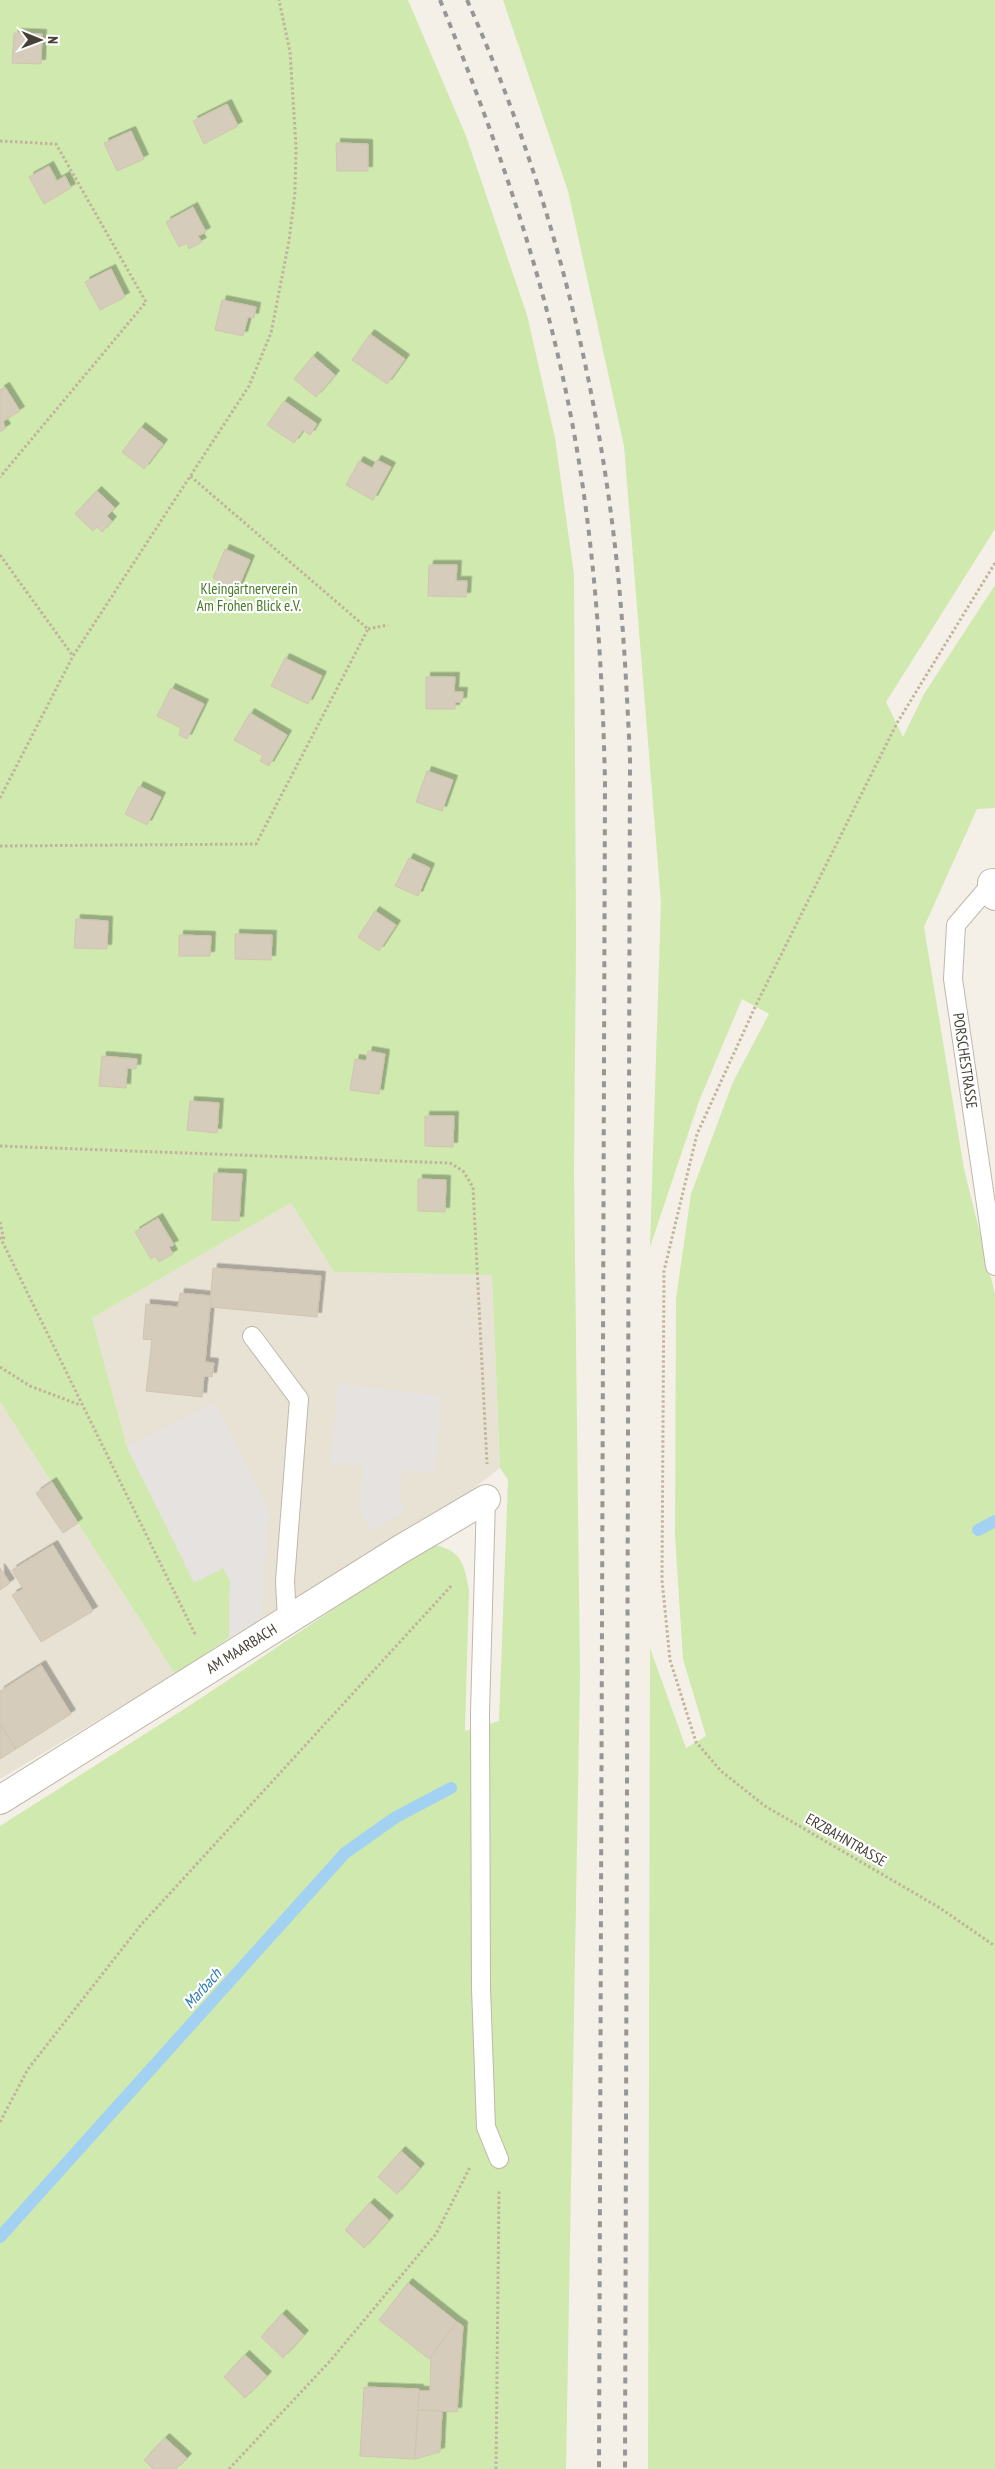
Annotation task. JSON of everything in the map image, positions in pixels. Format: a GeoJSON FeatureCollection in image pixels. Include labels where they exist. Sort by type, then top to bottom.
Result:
{"type":"FeatureCollection","features":[{"type":"Feature","properties":{"kind":"street","name":"AM MAARBACH"},"geometry":{"type":"LineString","coordinates":[[0,1800],[429,1532],[486,1499]]}},
{"type":"Feature","properties":{"kind":"lane","name":"PORSCHESTRASSE"},"geometry":{"type":"LineString","coordinates":[[993,890],[956,925],[953,979],[995,1266]]}},
{"type":"Feature","properties":{"kind":"lane"},"geometry":{"type":"LineString","coordinates":[[252,1336],[299,1399],[285,1582],[288,1620]]}},
{"type":"Feature","properties":{"kind":"lane"},"geometry":{"type":"LineString","coordinates":[[486,1499],[483,1551],[480,1712],[481,1988],[486,2127],[499,2159]]}},
{"type":"Feature","properties":{"kind":"path"},"geometry":{"type":"LineString","coordinates":[[0,798],[73,656],[189,475],[249,386],[270,334],[289,240],[295,192],[296,146],[290,52],[279,0]]}},
{"type":"Feature","properties":{"kind":"path"},"geometry":{"type":"LineString","coordinates":[[0,141],[56,144],[146,302],[0,477]]}},
{"type":"Feature","properties":{"kind":"path"},"geometry":{"type":"LineString","coordinates":[[189,475],[368,629]]}},
{"type":"Feature","properties":{"kind":"path"},"geometry":{"type":"LineString","coordinates":[[0,555],[73,656]]}},
{"type":"Feature","properties":{"kind":"path","name":"ERZBAHNTRASSE"},"geometry":{"type":"LineString","coordinates":[[995,563],[897,723],[756,1005],[697,1134],[664,1271],[662,1580],[670,1660],[696,1742],[722,1771],[765,1806],[940,1908],[995,1946]]}},
{"type":"Feature","properties":{"kind":"path"},"geometry":{"type":"LineString","coordinates":[[368,629],[388,625]]}},
{"type":"Feature","properties":{"kind":"path"},"geometry":{"type":"LineString","coordinates":[[0,846],[256,844],[368,629]]}},
{"type":"Feature","properties":{"kind":"path"},"geometry":{"type":"LineString","coordinates":[[0,1146],[450,1163],[463,1171],[473,1187],[488,1481],[486,1499]]}},
{"type":"Feature","properties":{"kind":"path"},"geometry":{"type":"LineString","coordinates":[[0,1222],[4,1243]]}},
{"type":"Feature","properties":{"kind":"path"},"geometry":{"type":"LineString","coordinates":[[0,1237],[211,1668]]}},
{"type":"Feature","properties":{"kind":"path"},"geometry":{"type":"LineString","coordinates":[[0,1367],[30,1386],[81,1405]]}},
{"type":"Feature","properties":{"kind":"path"},"geometry":{"type":"LineString","coordinates":[[0,2122],[28,2069],[140,1926],[483,1551]]}},
{"type":"Feature","properties":{"kind":"path"},"geometry":{"type":"LineString","coordinates":[[229,2469],[331,2360],[436,2234],[476,2154],[486,2127]]}},
{"type":"Feature","properties":{"kind":"path"},"geometry":{"type":"LineString","coordinates":[[496,2469],[499,2159]]}},
{"type":"Feature","properties":{"kind":"shaded area"},"geometry":{"type":"Polygon","coordinates":[[[291,1203],[334,1272],[492,1275],[500,1468],[470,1491],[229,1638],[230,1580],[127,1447],[92,1318],[291,1203]]]}},
{"type":"Feature","properties":{"kind":"shaded area"},"geometry":{"type":"Polygon","coordinates":[[[338,1384],[442,1396],[434,1473],[402,1470],[399,1499],[405,1511],[371,1531],[359,1509],[363,1466],[331,1463],[338,1384]]]}},
{"type":"Feature","properties":{"kind":"shaded area"},"geometry":{"type":"Polygon","coordinates":[[[0,1402],[175,1674],[0,1779],[0,1402]]]}},
{"type":"Feature","properties":{"kind":"shaded area"},"geometry":{"type":"Polygon","coordinates":[[[215,1403],[269,1510],[261,1619],[229,1638],[230,1581],[223,1568],[194,1583],[127,1447],[215,1403]]]}},
{"type":"Feature","properties":{"kind":"green space","name":"Kleingärtnerverein Am Frohen Blick e.V."},"geometry":{"type":"Polygon","coordinates":[[[0,0],[408,0],[466,136],[527,315],[555,438],[574,575],[576,943],[574,1172],[580,1676],[566,2469],[0,2469],[0,1826],[192,1704],[431,1544],[455,1554],[463,1565],[469,1590],[465,1731],[499,1721],[508,1480],[500,1468],[492,1275],[334,1272],[291,1203],[92,1318],[127,1447],[194,1582],[223,1568],[230,1580],[229,1638],[175,1674],[0,1402],[0,0]]]}},
{"type":"Feature","properties":{"kind":"green space"},"geometry":{"type":"Polygon","coordinates":[[[503,0],[995,0],[995,529],[886,702],[903,737],[924,694],[995,585],[995,808],[977,809],[924,927],[964,1169],[995,1294],[995,2469],[648,2469],[650,1648],[686,1748],[706,1736],[683,1659],[675,1536],[676,1299],[691,1194],[733,1082],[769,1014],[742,999],[699,1101],[650,1247],[661,902],[624,446],[568,191],[503,0]]]}},
{"type":"Feature","properties":{"kind":"building"},"geometry":{"type":"Polygon","coordinates":[[[14,33],[42,34],[41,64],[12,63],[14,33]]]}},
{"type":"Feature","properties":{"kind":"building"},"geometry":{"type":"Polygon","coordinates":[[[227,104],[238,126],[204,144],[193,121],[227,104]]]}},
{"type":"Feature","properties":{"kind":"building"},"geometry":{"type":"Polygon","coordinates":[[[131,131],[144,159],[117,171],[104,143],[131,131]]]}},
{"type":"Feature","properties":{"kind":"building"},"geometry":{"type":"Polygon","coordinates":[[[336,143],[368,144],[368,171],[337,171],[336,143]]]}},
{"type":"Feature","properties":{"kind":"building"},"geometry":{"type":"Polygon","coordinates":[[[49,166],[57,181],[65,176],[71,188],[44,204],[29,177],[49,166]]]}},
{"type":"Feature","properties":{"kind":"building"},"geometry":{"type":"Polygon","coordinates":[[[193,207],[206,232],[198,236],[202,242],[189,249],[187,243],[179,247],[166,222],[193,207]]]}},
{"type":"Feature","properties":{"kind":"building"},"geometry":{"type":"Polygon","coordinates":[[[111,269],[125,297],[100,310],[85,282],[111,269]]]}},
{"type":"Feature","properties":{"kind":"building"},"geometry":{"type":"Polygon","coordinates":[[[222,300],[256,307],[254,318],[248,317],[243,336],[215,330],[222,300]]]}},
{"type":"Feature","properties":{"kind":"building"},"geometry":{"type":"Polygon","coordinates":[[[370,334],[405,359],[387,384],[352,360],[370,334]]]}},
{"type":"Feature","properties":{"kind":"building"},"geometry":{"type":"Polygon","coordinates":[[[313,356],[335,375],[316,397],[294,379],[313,356]]]}},
{"type":"Feature","properties":{"kind":"building"},"geometry":{"type":"Polygon","coordinates":[[[5,387],[20,411],[2,422],[6,428],[0,432],[0,390],[5,387]]]}},
{"type":"Feature","properties":{"kind":"building"},"geometry":{"type":"Polygon","coordinates":[[[284,401],[317,424],[310,435],[303,430],[294,443],[267,425],[284,401]]]}},
{"type":"Feature","properties":{"kind":"building"},"geometry":{"type":"Polygon","coordinates":[[[141,427],[163,444],[144,469],[122,452],[141,427]]]}},
{"type":"Feature","properties":{"kind":"building"},"geometry":{"type":"Polygon","coordinates":[[[377,460],[391,467],[373,500],[346,485],[359,461],[372,468],[377,460]]]}},
{"type":"Feature","properties":{"kind":"building"},"geometry":{"type":"Polygon","coordinates":[[[97,491],[115,508],[107,516],[112,521],[102,532],[97,527],[93,531],[75,514],[97,491]]]}},
{"type":"Feature","properties":{"kind":"building"},"geometry":{"type":"Polygon","coordinates":[[[225,549],[250,560],[234,598],[222,593],[226,584],[213,578],[225,549]]]}},
{"type":"Feature","properties":{"kind":"building"},"geometry":{"type":"Polygon","coordinates":[[[429,565],[457,565],[456,581],[467,581],[466,597],[428,596],[429,565]]]}},
{"type":"Feature","properties":{"kind":"building"},"geometry":{"type":"Polygon","coordinates":[[[285,658],[322,676],[308,704],[271,686],[285,658]]]}},
{"type":"Feature","properties":{"kind":"building"},"geometry":{"type":"Polygon","coordinates":[[[426,677],[455,677],[454,692],[463,692],[462,702],[455,702],[455,709],[426,709],[426,677]]]}},
{"type":"Feature","properties":{"kind":"building"},"geometry":{"type":"Polygon","coordinates":[[[171,688],[204,704],[187,739],[179,735],[181,728],[157,716],[171,688]]]}},
{"type":"Feature","properties":{"kind":"building"},"geometry":{"type":"Polygon","coordinates":[[[250,713],[287,735],[269,766],[260,761],[263,756],[234,740],[250,713]]]}},
{"type":"Feature","properties":{"kind":"building"},"geometry":{"type":"Polygon","coordinates":[[[427,771],[453,780],[442,811],[416,802],[427,771]]]}},
{"type":"Feature","properties":{"kind":"building"},"geometry":{"type":"Polygon","coordinates":[[[139,786],[161,797],[147,825],[125,814],[139,786]]]}},
{"type":"Feature","properties":{"kind":"building"},"geometry":{"type":"Polygon","coordinates":[[[409,858],[430,868],[418,896],[395,886],[409,858]]]}},
{"type":"Feature","properties":{"kind":"building"},"geometry":{"type":"Polygon","coordinates":[[[375,911],[396,925],[379,951],[358,937],[375,911]]]}},
{"type":"Feature","properties":{"kind":"building"},"geometry":{"type":"Polygon","coordinates":[[[76,919],[108,921],[107,949],[74,948],[76,919]]]}},
{"type":"Feature","properties":{"kind":"building"},"geometry":{"type":"Polygon","coordinates":[[[235,934],[272,935],[271,960],[235,959],[235,934]]]}},
{"type":"Feature","properties":{"kind":"building"},"geometry":{"type":"Polygon","coordinates":[[[179,935],[211,936],[210,956],[179,956],[179,935]]]}},
{"type":"Feature","properties":{"kind":"building"},"geometry":{"type":"Polygon","coordinates":[[[368,1051],[385,1054],[379,1094],[350,1090],[355,1059],[366,1061],[368,1051]]]}},
{"type":"Feature","properties":{"kind":"building"},"geometry":{"type":"Polygon","coordinates":[[[102,1056],[137,1059],[136,1069],[127,1068],[126,1088],[99,1086],[102,1056]]]}},
{"type":"Feature","properties":{"kind":"building"},"geometry":{"type":"Polygon","coordinates":[[[190,1101],[219,1103],[217,1133],[187,1130],[190,1101]]]}},
{"type":"Feature","properties":{"kind":"building"},"geometry":{"type":"Polygon","coordinates":[[[425,1116],[454,1116],[453,1147],[425,1146],[425,1116]]]}},
{"type":"Feature","properties":{"kind":"building"},"geometry":{"type":"Polygon","coordinates":[[[214,1173],[242,1174],[239,1221],[212,1220],[214,1173]]]}},
{"type":"Feature","properties":{"kind":"building"},"geometry":{"type":"Polygon","coordinates":[[[418,1179],[446,1180],[445,1212],[418,1211],[418,1179]]]}},
{"type":"Feature","properties":{"kind":"building"},"geometry":{"type":"Polygon","coordinates":[[[158,1218],[174,1245],[169,1247],[173,1254],[159,1262],[155,1256],[151,1259],[135,1232],[158,1218]]]}},
{"type":"Feature","properties":{"kind":"building"},"geometry":{"type":"Polygon","coordinates":[[[213,1268],[321,1276],[317,1317],[210,1307],[213,1268]]]}},
{"type":"Feature","properties":{"kind":"building"},"geometry":{"type":"Polygon","coordinates":[[[180,1293],[211,1296],[205,1362],[214,1363],[212,1377],[204,1376],[202,1397],[146,1391],[152,1340],[143,1339],[146,1304],[178,1307],[180,1293]]]}},
{"type":"Feature","properties":{"kind":"building"},"geometry":{"type":"Polygon","coordinates":[[[52,1482],[78,1523],[63,1533],[36,1493],[52,1482]]]}},
{"type":"Feature","properties":{"kind":"building"},"geometry":{"type":"Polygon","coordinates":[[[53,1545],[93,1611],[41,1642],[12,1595],[23,1589],[12,1570],[53,1545]]]}},
{"type":"Feature","properties":{"kind":"building"},"geometry":{"type":"Polygon","coordinates":[[[0,1568],[10,1583],[0,1590],[0,1568]]]}},
{"type":"Feature","properties":{"kind":"building"},"geometry":{"type":"Polygon","coordinates":[[[41,1665],[71,1714],[16,1749],[0,1724],[0,1691],[41,1665]]]}},
{"type":"Feature","properties":{"kind":"building"},"geometry":{"type":"Polygon","coordinates":[[[0,1724],[16,1749],[0,1759],[0,1724]]]}},
{"type":"Feature","properties":{"kind":"building"},"geometry":{"type":"Polygon","coordinates":[[[401,2151],[420,2168],[397,2194],[378,2177],[401,2151]]]}},
{"type":"Feature","properties":{"kind":"building"},"geometry":{"type":"Polygon","coordinates":[[[370,2203],[389,2220],[364,2248],[345,2230],[370,2203]]]}},
{"type":"Feature","properties":{"kind":"building"},"geometry":{"type":"Polygon","coordinates":[[[408,2283],[457,2322],[429,2359],[379,2320],[408,2283]]]}},
{"type":"Feature","properties":{"kind":"building"},"geometry":{"type":"Polygon","coordinates":[[[282,2314],[304,2335],[283,2358],[261,2337],[282,2314]]]}},
{"type":"Feature","properties":{"kind":"building"},"geometry":{"type":"Polygon","coordinates":[[[457,2322],[463,2326],[457,2412],[418,2410],[419,2391],[430,2391],[431,2356],[457,2322]]]}},
{"type":"Feature","properties":{"kind":"building"},"geometry":{"type":"Polygon","coordinates":[[[245,2355],[267,2376],[245,2398],[224,2377],[245,2355]]]}},
{"type":"Feature","properties":{"kind":"building"},"geometry":{"type":"Polygon","coordinates":[[[364,2387],[419,2389],[415,2459],[360,2456],[364,2387]]]}},
{"type":"Feature","properties":{"kind":"building"},"geometry":{"type":"Polygon","coordinates":[[[418,2410],[442,2411],[440,2452],[415,2459],[418,2410]]]}},
{"type":"Feature","properties":{"kind":"building"},"geometry":{"type":"Polygon","coordinates":[[[165,2438],[187,2458],[176,2469],[153,2469],[144,2460],[165,2438]]]}},
{"type":"Feature","properties":{"kind":"waterway","name":"Marbach"},"geometry":{"type":"LineString","coordinates":[[978,1530],[995,1521]]}},
{"type":"Feature","properties":{"kind":"waterway","name":"Marbach"},"geometry":{"type":"LineString","coordinates":[[0,2237],[345,1853],[396,1817],[451,1788]]}},
{"type":"Feature","properties":{"kind":"railway"},"geometry":{"type":"LineString","coordinates":[[440,0],[478,96],[512,193],[528,242],[555,342],[583,489],[598,635],[605,782],[599,2469]]}},
{"type":"Feature","properties":{"kind":"railway"},"geometry":{"type":"LineString","coordinates":[[467,0],[522,138],[545,209],[583,353],[609,500],[618,574],[625,666],[630,757],[625,2469]]}}]}
